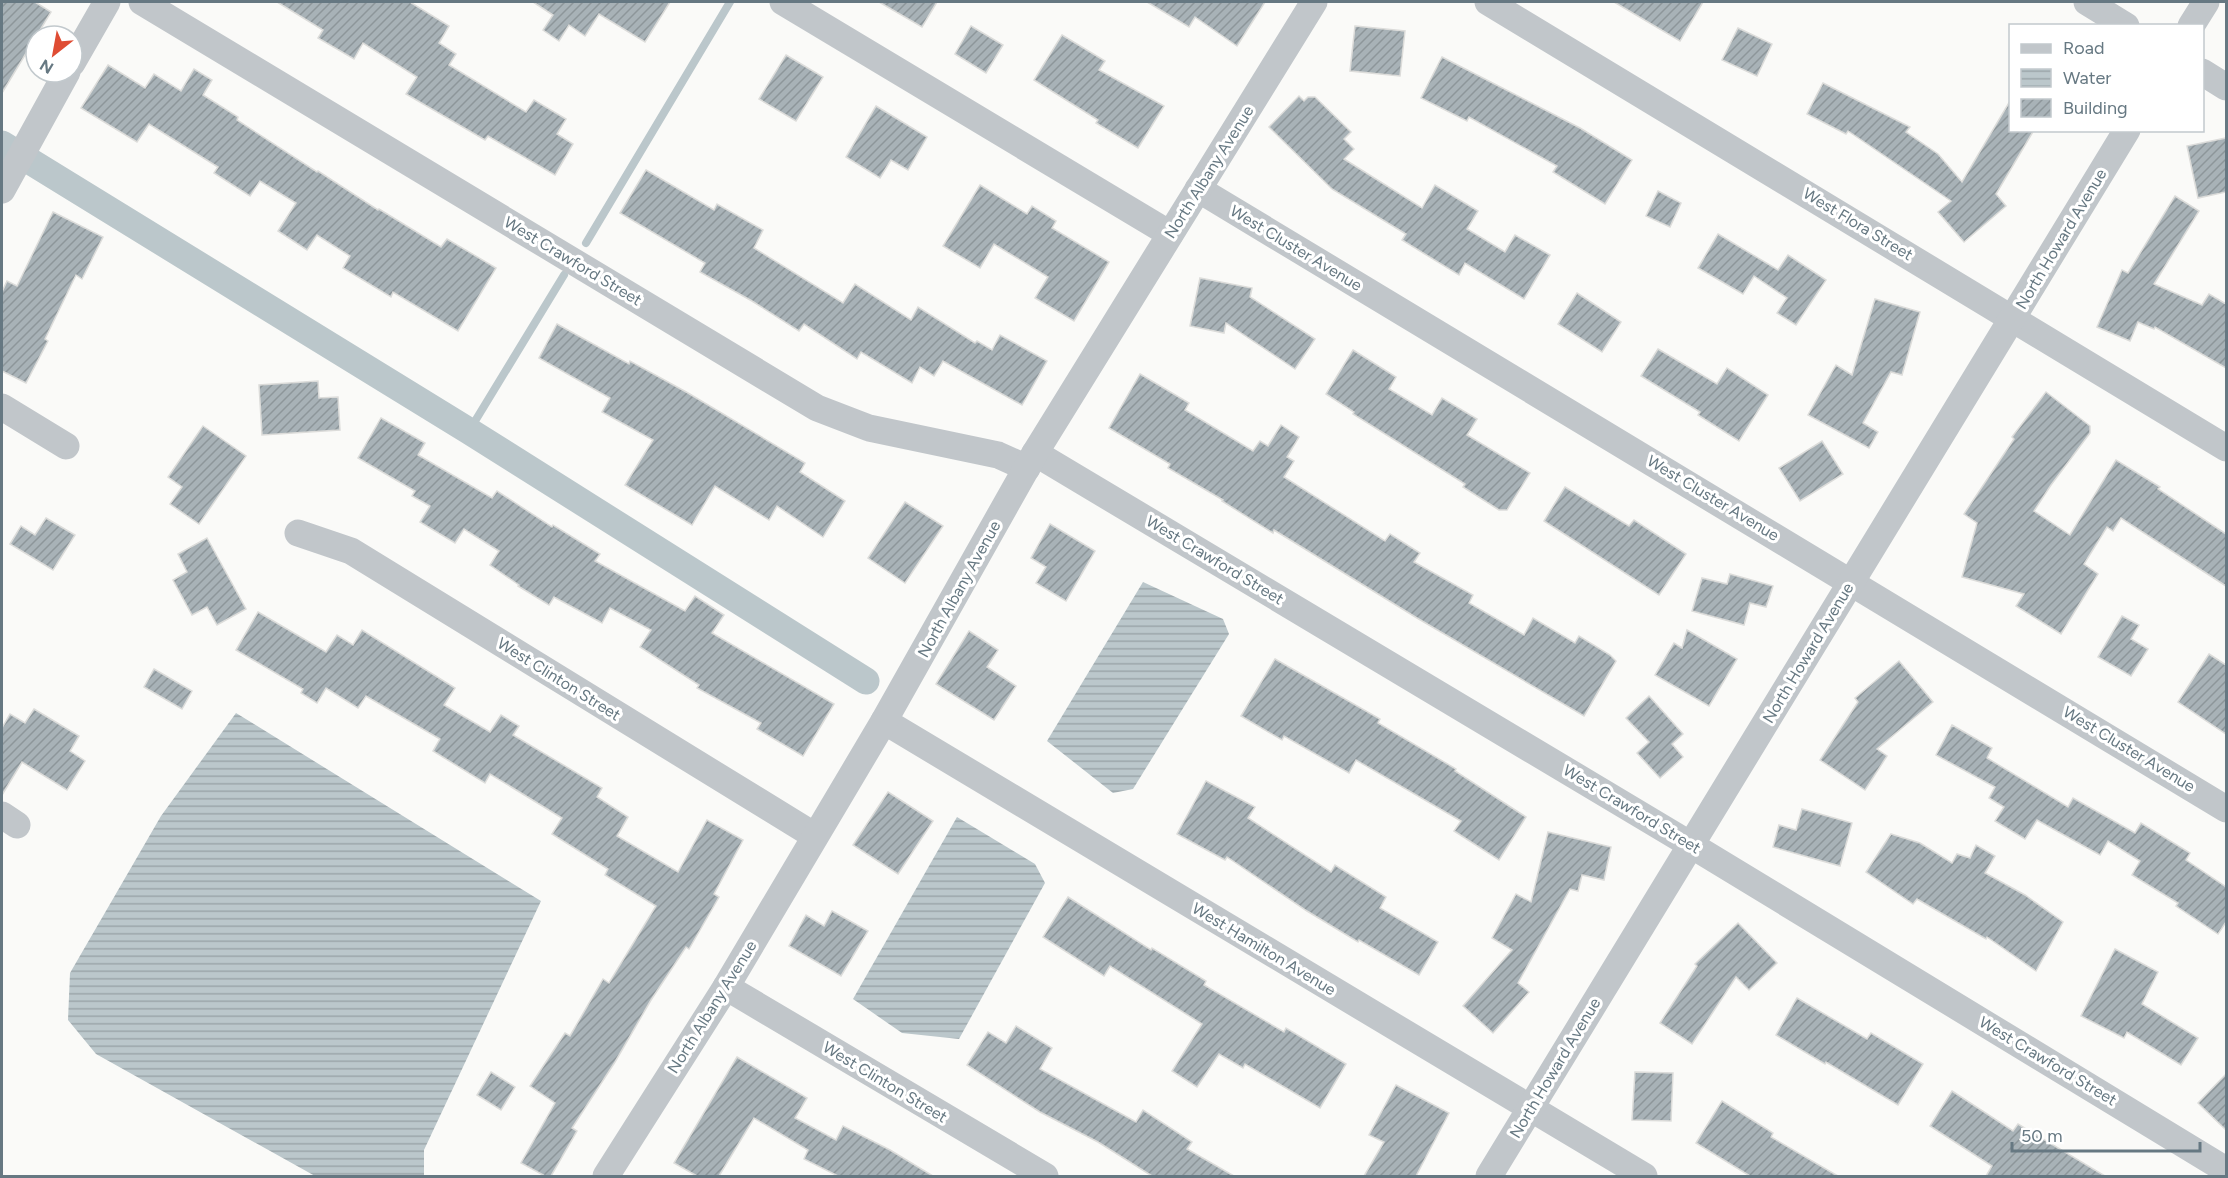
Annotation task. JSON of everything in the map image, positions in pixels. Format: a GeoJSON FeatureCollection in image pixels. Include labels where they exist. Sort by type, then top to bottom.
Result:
{"type":"FeatureCollection","features":[{"type":"Feature","properties":{"kind":"street"},"geometry":{"type":"LineString","coordinates":[[84,42],[107,2]]}},
{"type":"Feature","properties":{"kind":"street","name":"West Crawford Street"},"geometry":{"type":"LineString","coordinates":[[142,2],[817,408],[869,428],[1031,461],[1691,845],[2226,1170]]}},
{"type":"Feature","properties":{"kind":"street"},"geometry":{"type":"LineString","coordinates":[[783,2],[1170,234]]}},
{"type":"Feature","properties":{"kind":"street","name":"North Albany Avenue"},"geometry":{"type":"LineString","coordinates":[[606,1176],[726,987],[884,721],[1031,461],[1314,2]]}},
{"type":"Feature","properties":{"kind":"street","name":"West Flora Street"},"geometry":{"type":"LineString","coordinates":[[1488,2],[2226,447]]}},
{"type":"Feature","properties":{"kind":"street"},"geometry":{"type":"LineString","coordinates":[[2087,2],[2123,24]]}},
{"type":"Feature","properties":{"kind":"street"},"geometry":{"type":"LineString","coordinates":[[2192,24],[2206,2]]}},
{"type":"Feature","properties":{"kind":"street"},"geometry":{"type":"LineString","coordinates":[[2204,73],[2226,87]]}},
{"type":"Feature","properties":{"kind":"street"},"geometry":{"type":"LineString","coordinates":[[2,190],[60,84]]}},
{"type":"Feature","properties":{"kind":"street","name":"North Howard Avenue"},"geometry":{"type":"LineString","coordinates":[[1489,1176],[2126,132]]}},
{"type":"Feature","properties":{"kind":"street","name":"West Cluster Avenue"},"geometry":{"type":"LineString","coordinates":[[1198,189],[1852,581],[2226,809]]}},
{"type":"Feature","properties":{"kind":"street"},"geometry":{"type":"LineString","coordinates":[[2,407],[66,446]]}},
{"type":"Feature","properties":{"kind":"street","name":"West Clinton Street"},"geometry":{"type":"LineString","coordinates":[[298,533],[351,551],[815,836]]}},
{"type":"Feature","properties":{"kind":"street","name":"West Hamilton Avenue"},"geometry":{"type":"LineString","coordinates":[[884,721],[1644,1176]]}},
{"type":"Feature","properties":{"kind":"street","name":"West Clinton Street"},"geometry":{"type":"LineString","coordinates":[[726,987],[1045,1176]]}},
{"type":"Feature","properties":{"kind":"water"},"geometry":{"type":"Polygon","coordinates":[[[1143,582],[1223,619],[1229,634],[1133,789],[1113,793],[1047,741],[1143,582]]]}},
{"type":"Feature","properties":{"kind":"water"},"geometry":{"type":"Polygon","coordinates":[[[236,713],[541,901],[424,1150],[424,1176],[315,1176],[96,1054],[68,1020],[70,973],[161,816],[236,713]]]}},
{"type":"Feature","properties":{"kind":"water"},"geometry":{"type":"Polygon","coordinates":[[[957,817],[1035,864],[1045,883],[959,1039],[902,1033],[853,999],[957,817]]]}},
{"type":"Feature","properties":{"kind":"building"},"geometry":{"type":"Polygon","coordinates":[[[2,2],[35,2],[51,12],[44,24],[24,24],[24,57],[2,93],[2,2]]]}},
{"type":"Feature","properties":{"kind":"building"},"geometry":{"type":"Polygon","coordinates":[[[277,2],[410,2],[449,26],[439,43],[456,54],[449,65],[526,112],[534,100],[566,119],[557,134],[573,144],[555,175],[488,136],[485,140],[406,94],[417,77],[363,43],[354,59],[318,38],[323,30],[277,2]]]}},
{"type":"Feature","properties":{"kind":"building"},"geometry":{"type":"Polygon","coordinates":[[[533,2],[670,2],[645,42],[599,14],[585,36],[569,25],[559,41],[543,30],[553,15],[533,2]]]}},
{"type":"Feature","properties":{"kind":"building"},"geometry":{"type":"Polygon","coordinates":[[[879,2],[937,2],[922,27],[879,2]]]}},
{"type":"Feature","properties":{"kind":"building"},"geometry":{"type":"Polygon","coordinates":[[[1147,2],[1265,2],[1237,46],[1195,17],[1189,27],[1147,2]]]}},
{"type":"Feature","properties":{"kind":"building"},"geometry":{"type":"Polygon","coordinates":[[[1614,2],[1703,2],[1680,41],[1614,2]]]}},
{"type":"Feature","properties":{"kind":"building"},"geometry":{"type":"Polygon","coordinates":[[[971,26],[1003,45],[986,73],[955,54],[971,26]]]}},
{"type":"Feature","properties":{"kind":"building"},"geometry":{"type":"Polygon","coordinates":[[[1355,26],[1405,31],[1400,76],[1350,71],[1355,26]]]}},
{"type":"Feature","properties":{"kind":"building"},"geometry":{"type":"Polygon","coordinates":[[[1738,28],[1772,44],[1757,76],[1722,60],[1738,28]]]}},
{"type":"Feature","properties":{"kind":"building"},"geometry":{"type":"Polygon","coordinates":[[[1062,35],[1105,61],[1099,70],[1164,106],[1138,148],[1096,123],[1098,120],[1034,80],[1062,35]]]}},
{"type":"Feature","properties":{"kind":"building"},"geometry":{"type":"Polygon","coordinates":[[[786,55],[823,77],[796,121],[759,99],[786,55]]]}},
{"type":"Feature","properties":{"kind":"building"},"geometry":{"type":"Polygon","coordinates":[[[1442,57],[1580,128],[1632,160],[1605,204],[1553,172],[1557,166],[1469,117],[1467,121],[1421,98],[1442,57]]]}},
{"type":"Feature","properties":{"kind":"building"},"geometry":{"type":"Polygon","coordinates":[[[108,65],[145,88],[154,74],[181,91],[194,69],[212,80],[203,95],[238,117],[237,120],[378,210],[441,247],[447,239],[496,268],[458,331],[393,292],[391,297],[343,268],[350,256],[317,235],[307,250],[278,231],[296,203],[260,181],[250,196],[214,173],[218,167],[149,124],[137,142],[81,108],[108,65]]]}},
{"type":"Feature","properties":{"kind":"building"},"geometry":{"type":"Polygon","coordinates":[[[1823,83],[1910,127],[1906,132],[1938,154],[1962,182],[2009,103],[2009,132],[2033,132],[1996,194],[2006,206],[1964,242],[1938,212],[1951,201],[1848,131],[1846,134],[1807,114],[1823,83]]]}},
{"type":"Feature","properties":{"kind":"building"},"geometry":{"type":"Polygon","coordinates":[[[1299,96],[1304,101],[1308,97],[1315,97],[1351,132],[1344,139],[1354,149],[1344,159],[1422,208],[1435,185],[1478,211],[1467,229],[1505,252],[1515,235],[1550,255],[1524,299],[1465,263],[1459,275],[1402,240],[1406,234],[1332,189],[1269,127],[1299,96]]]}},
{"type":"Feature","properties":{"kind":"building"},"geometry":{"type":"Polygon","coordinates":[[[876,106],[927,137],[908,170],[891,160],[880,178],[846,157],[876,106]]]}},
{"type":"Feature","properties":{"kind":"building"},"geometry":{"type":"Polygon","coordinates":[[[2226,138],[2226,192],[2198,198],[2187,146],[2226,138]]]}},
{"type":"Feature","properties":{"kind":"building"},"geometry":{"type":"Polygon","coordinates":[[[646,170],[714,210],[717,204],[763,230],[754,248],[843,303],[855,284],[911,320],[918,307],[975,343],[977,341],[992,350],[1000,335],[1047,361],[1022,405],[943,361],[934,376],[920,367],[912,383],[861,352],[857,359],[804,324],[799,331],[700,272],[705,263],[620,213],[646,170]]]}},
{"type":"Feature","properties":{"kind":"building"},"geometry":{"type":"Polygon","coordinates":[[[980,185],[1027,214],[1032,206],[1056,221],[1052,228],[1109,262],[1074,321],[1035,298],[1048,277],[994,244],[980,268],[943,246],[980,185]]]}},
{"type":"Feature","properties":{"kind":"building"},"geometry":{"type":"Polygon","coordinates":[[[1658,191],[1681,203],[1670,227],[1646,216],[1658,191]]]}},
{"type":"Feature","properties":{"kind":"building"},"geometry":{"type":"Polygon","coordinates":[[[2175,196],[2199,211],[2154,284],[2202,305],[2209,294],[2226,304],[2226,368],[2155,327],[2154,329],[2138,322],[2130,341],[2097,327],[2122,270],[2128,273],[2175,196]]]}},
{"type":"Feature","properties":{"kind":"building"},"geometry":{"type":"Polygon","coordinates":[[[53,212],[103,237],[82,279],[76,275],[45,339],[48,341],[26,383],[2,371],[2,292],[7,281],[17,286],[53,212]]]}},
{"type":"Feature","properties":{"kind":"building"},"geometry":{"type":"Polygon","coordinates":[[[1718,234],[1778,270],[1788,255],[1826,280],[1796,325],[1777,313],[1787,298],[1754,276],[1743,294],[1698,268],[1718,234]]]}},
{"type":"Feature","properties":{"kind":"building"},"geometry":{"type":"Polygon","coordinates":[[[1200,278],[1252,288],[1250,297],[1315,339],[1295,369],[1226,323],[1224,333],[1190,326],[1200,278]]]}},
{"type":"Feature","properties":{"kind":"building"},"geometry":{"type":"Polygon","coordinates":[[[1577,293],[1621,322],[1602,352],[1558,324],[1577,293]]]}},
{"type":"Feature","properties":{"kind":"building"},"geometry":{"type":"Polygon","coordinates":[[[1875,299],[1920,312],[1902,375],[1891,372],[1863,423],[1878,432],[1869,448],[1808,415],[1836,365],[1852,375],[1875,299]]]}},
{"type":"Feature","properties":{"kind":"building"},"geometry":{"type":"Polygon","coordinates":[[[557,324],[629,364],[630,361],[688,393],[805,463],[800,472],[845,501],[823,537],[777,506],[769,520],[715,486],[692,525],[625,485],[653,440],[602,412],[610,398],[539,358],[557,324]]]}},
{"type":"Feature","properties":{"kind":"building"},"geometry":{"type":"Polygon","coordinates":[[[1658,349],[1717,384],[1727,368],[1768,395],[1739,441],[1698,415],[1700,412],[1641,376],[1658,349]]]}},
{"type":"Feature","properties":{"kind":"building"},"geometry":{"type":"Polygon","coordinates":[[[1353,350],[1396,377],[1389,389],[1432,415],[1442,398],[1477,419],[1467,435],[1530,473],[1507,510],[1499,510],[1463,487],[1465,484],[1353,414],[1354,412],[1326,394],[1353,350]]]}},
{"type":"Feature","properties":{"kind":"building"},"geometry":{"type":"Polygon","coordinates":[[[1140,374],[1189,403],[1185,410],[1253,451],[1260,441],[1268,446],[1281,425],[1299,437],[1287,457],[1294,461],[1284,477],[1385,541],[1390,534],[1420,553],[1414,562],[1473,595],[1469,603],[1524,635],[1533,618],[1575,643],[1579,636],[1610,655],[1616,661],[1584,716],[1417,618],[1274,530],[1273,533],[1168,468],[1170,464],[1109,428],[1140,374]]]}},
{"type":"Feature","properties":{"kind":"building"},"geometry":{"type":"Polygon","coordinates":[[[318,381],[319,398],[338,397],[340,430],[262,435],[259,385],[318,381]]]}},
{"type":"Feature","properties":{"kind":"building"},"geometry":{"type":"Polygon","coordinates":[[[2046,392],[2090,426],[2090,433],[2034,511],[2070,535],[2116,460],[2160,487],[2158,489],[2226,534],[2226,586],[2121,518],[2113,531],[2107,527],[2084,564],[2098,574],[2061,634],[2016,606],[2024,594],[1962,577],[1977,523],[1964,514],[2014,439],[2012,437],[2046,392]]]}},
{"type":"Feature","properties":{"kind":"building"},"geometry":{"type":"Polygon","coordinates":[[[381,418],[425,443],[418,455],[492,498],[497,491],[552,527],[553,525],[600,554],[595,561],[685,611],[695,596],[724,615],[712,633],[834,704],[803,756],[757,729],[761,723],[697,688],[699,685],[640,647],[651,630],[610,608],[602,623],[554,597],[549,605],[490,565],[499,551],[464,529],[455,543],[420,522],[430,506],[412,496],[415,491],[358,458],[381,418]]]}},
{"type":"Feature","properties":{"kind":"building"},"geometry":{"type":"Polygon","coordinates":[[[203,426],[246,456],[199,524],[170,504],[182,487],[168,477],[203,426]]]}},
{"type":"Feature","properties":{"kind":"building"},"geometry":{"type":"Polygon","coordinates":[[[1822,441],[1843,474],[1800,501],[1779,468],[1822,441]]]}},
{"type":"Feature","properties":{"kind":"building"},"geometry":{"type":"Polygon","coordinates":[[[1565,487],[1629,526],[1634,520],[1686,554],[1659,595],[1544,521],[1565,487]]]}},
{"type":"Feature","properties":{"kind":"building"},"geometry":{"type":"Polygon","coordinates":[[[905,502],[943,526],[905,583],[868,558],[905,502]]]}},
{"type":"Feature","properties":{"kind":"building"},"geometry":{"type":"Polygon","coordinates":[[[46,518],[75,535],[53,570],[10,544],[21,526],[35,535],[46,518]]]}},
{"type":"Feature","properties":{"kind":"building"},"geometry":{"type":"Polygon","coordinates":[[[1050,524],[1095,551],[1066,601],[1036,583],[1046,567],[1031,558],[1050,524]]]}},
{"type":"Feature","properties":{"kind":"building"},"geometry":{"type":"Polygon","coordinates":[[[207,538],[246,609],[217,625],[207,607],[192,615],[173,580],[187,572],[178,554],[207,538]]]}},
{"type":"Feature","properties":{"kind":"building"},"geometry":{"type":"Polygon","coordinates":[[[1730,574],[1773,586],[1766,607],[1750,603],[1744,625],[1692,611],[1702,578],[1727,584],[1730,574]]]}},
{"type":"Feature","properties":{"kind":"building"},"geometry":{"type":"Polygon","coordinates":[[[258,612],[326,652],[337,635],[353,645],[362,630],[455,688],[444,705],[490,732],[501,715],[519,726],[513,735],[602,788],[597,797],[628,817],[617,836],[678,872],[707,820],[743,840],[714,894],[719,897],[689,949],[686,947],[651,1000],[615,1062],[572,1128],[577,1131],[551,1176],[545,1176],[521,1163],[555,1103],[530,1086],[565,1033],[570,1036],[603,979],[609,983],[656,906],[605,875],[608,869],[552,834],[562,818],[490,774],[485,783],[433,751],[440,739],[366,696],[358,708],[326,688],[317,703],[301,693],[303,689],[236,650],[258,612]]]}},
{"type":"Feature","properties":{"kind":"building"},"geometry":{"type":"Polygon","coordinates":[[[2122,616],[2139,625],[2131,639],[2148,649],[2131,676],[2098,657],[2122,616]]]}},
{"type":"Feature","properties":{"kind":"building"},"geometry":{"type":"Polygon","coordinates":[[[1687,630],[1737,659],[1709,706],[1655,675],[1674,643],[1682,648],[1687,630]]]}},
{"type":"Feature","properties":{"kind":"building"},"geometry":{"type":"Polygon","coordinates":[[[969,631],[998,650],[987,667],[1016,686],[994,720],[936,684],[969,631]]]}},
{"type":"Feature","properties":{"kind":"building"},"geometry":{"type":"Polygon","coordinates":[[[2209,654],[2226,665],[2226,734],[2178,702],[2209,654]]]}},
{"type":"Feature","properties":{"kind":"building"},"geometry":{"type":"Polygon","coordinates":[[[1275,659],[1380,719],[1378,723],[1456,769],[1455,771],[1526,817],[1499,860],[1454,831],[1461,821],[1356,760],[1349,773],[1284,736],[1282,740],[1241,716],[1275,659]]]}},
{"type":"Feature","properties":{"kind":"building"},"geometry":{"type":"Polygon","coordinates":[[[1899,661],[1933,702],[1877,749],[1887,756],[1865,790],[1820,760],[1858,702],[1855,698],[1899,661]]]}},
{"type":"Feature","properties":{"kind":"building"},"geometry":{"type":"Polygon","coordinates":[[[154,669],[192,691],[182,709],[144,687],[154,669]]]}},
{"type":"Feature","properties":{"kind":"building"},"geometry":{"type":"Polygon","coordinates":[[[1649,696],[1683,734],[1672,744],[1683,757],[1660,778],[1637,753],[1649,742],[1626,718],[1649,696]]]}},
{"type":"Feature","properties":{"kind":"building"},"geometry":{"type":"Polygon","coordinates":[[[34,709],[79,736],[70,751],[85,761],[67,790],[22,762],[2,795],[2,728],[10,714],[25,723],[34,709]]]}},
{"type":"Feature","properties":{"kind":"building"},"geometry":{"type":"Polygon","coordinates":[[[1952,725],[1992,748],[1987,758],[2068,807],[2073,798],[2135,833],[2141,823],[2190,853],[2186,860],[2226,887],[2226,922],[2218,934],[2176,906],[2178,903],[2132,875],[2140,861],[2108,841],[2100,855],[2037,820],[2025,839],[1995,821],[2004,807],[1989,798],[1995,787],[1936,755],[1952,725]]]}},
{"type":"Feature","properties":{"kind":"building"},"geometry":{"type":"Polygon","coordinates":[[[1206,781],[1255,807],[1248,818],[1331,872],[1335,865],[1386,897],[1380,908],[1438,942],[1419,975],[1307,911],[1227,857],[1225,860],[1177,834],[1206,781]]]}},
{"type":"Feature","properties":{"kind":"building"},"geometry":{"type":"Polygon","coordinates":[[[888,792],[933,821],[898,874],[853,845],[888,792]]]}},
{"type":"Feature","properties":{"kind":"building"},"geometry":{"type":"Polygon","coordinates":[[[1802,809],[1852,823],[1840,866],[1773,847],[1779,825],[1796,830],[1802,809]]]}},
{"type":"Feature","properties":{"kind":"building"},"geometry":{"type":"Polygon","coordinates":[[[1548,832],[1611,847],[1604,880],[1582,875],[1578,891],[1570,889],[1518,983],[1529,992],[1493,1033],[1463,1006],[1512,950],[1492,938],[1516,894],[1531,902],[1548,832]]]}},
{"type":"Feature","properties":{"kind":"building"},"geometry":{"type":"Polygon","coordinates":[[[1891,834],[1920,843],[1952,863],[1957,854],[1970,858],[1976,845],[1995,856],[1985,873],[2025,895],[2063,922],[2036,971],[1987,937],[1986,939],[1917,899],[1913,904],[1866,872],[1891,834]]]}},
{"type":"Feature","properties":{"kind":"building"},"geometry":{"type":"Polygon","coordinates":[[[1068,897],[1151,950],[1152,948],[1206,981],[1204,985],[1284,1032],[1286,1028],[1346,1064],[1320,1108],[1245,1064],[1243,1068],[1219,1054],[1197,1087],[1172,1071],[1202,1024],[1110,966],[1104,976],[1043,937],[1068,897]]]}},
{"type":"Feature","properties":{"kind":"building"},"geometry":{"type":"Polygon","coordinates":[[[832,911],[868,931],[841,976],[789,946],[806,915],[824,926],[832,911]]]}},
{"type":"Feature","properties":{"kind":"building"},"geometry":{"type":"Polygon","coordinates":[[[1738,923],[1777,963],[1749,990],[1736,977],[1692,1044],[1660,1023],[1697,966],[1695,964],[1738,923]]]}},
{"type":"Feature","properties":{"kind":"building"},"geometry":{"type":"Polygon","coordinates":[[[2115,949],[2158,972],[2142,1004],[2198,1038],[2181,1065],[2127,1032],[2124,1038],[2081,1016],[2115,949]]]}},
{"type":"Feature","properties":{"kind":"building"},"geometry":{"type":"Polygon","coordinates":[[[1797,998],[1867,1039],[1871,1033],[1923,1064],[1898,1105],[1776,1035],[1797,998]]]}},
{"type":"Feature","properties":{"kind":"building"},"geometry":{"type":"Polygon","coordinates":[[[1016,1026],[1052,1048],[1040,1069],[1136,1122],[1143,1110],[1192,1142],[1187,1149],[1234,1176],[1152,1176],[1098,1142],[1040,1112],[967,1065],[988,1032],[1006,1043],[1016,1026]]]}},
{"type":"Feature","properties":{"kind":"building"},"geometry":{"type":"Polygon","coordinates":[[[737,1057],[807,1098],[795,1118],[836,1140],[843,1126],[890,1150],[933,1176],[838,1176],[804,1159],[808,1150],[754,1118],[719,1176],[697,1176],[674,1163],[737,1057]]]}},
{"type":"Feature","properties":{"kind":"building"},"geometry":{"type":"Polygon","coordinates":[[[491,1072],[515,1087],[501,1110],[477,1095],[491,1072]]]}},
{"type":"Feature","properties":{"kind":"building"},"geometry":{"type":"Polygon","coordinates":[[[1635,1072],[1673,1073],[1671,1121],[1632,1120],[1635,1072]]]}},
{"type":"Feature","properties":{"kind":"building"},"geometry":{"type":"Polygon","coordinates":[[[2226,1074],[2226,1130],[2198,1103],[2226,1074]]]}},
{"type":"Feature","properties":{"kind":"building"},"geometry":{"type":"Polygon","coordinates":[[[1396,1085],[1449,1113],[1416,1176],[1364,1176],[1384,1142],[1369,1135],[1396,1085]]]}},
{"type":"Feature","properties":{"kind":"building"},"geometry":{"type":"Polygon","coordinates":[[[1952,1091],[2013,1131],[2018,1124],[2105,1176],[1986,1176],[1992,1166],[1930,1126],[1952,1091]]]}},
{"type":"Feature","properties":{"kind":"building"},"geometry":{"type":"Polygon","coordinates":[[[1722,1101],[1773,1133],[1771,1137],[1838,1176],[1750,1176],[1696,1143],[1722,1101]]]}},
{"type":"Feature","properties":{"kind":"waterway"},"geometry":{"type":"LineString","coordinates":[[586,243],[730,2]]}},
{"type":"Feature","properties":{"kind":"waterway"},"geometry":{"type":"LineString","coordinates":[[2,144],[469,431],[866,681]]}},
{"type":"Feature","properties":{"kind":"waterway"},"geometry":{"type":"LineString","coordinates":[[469,431],[564,275]]}}]}
